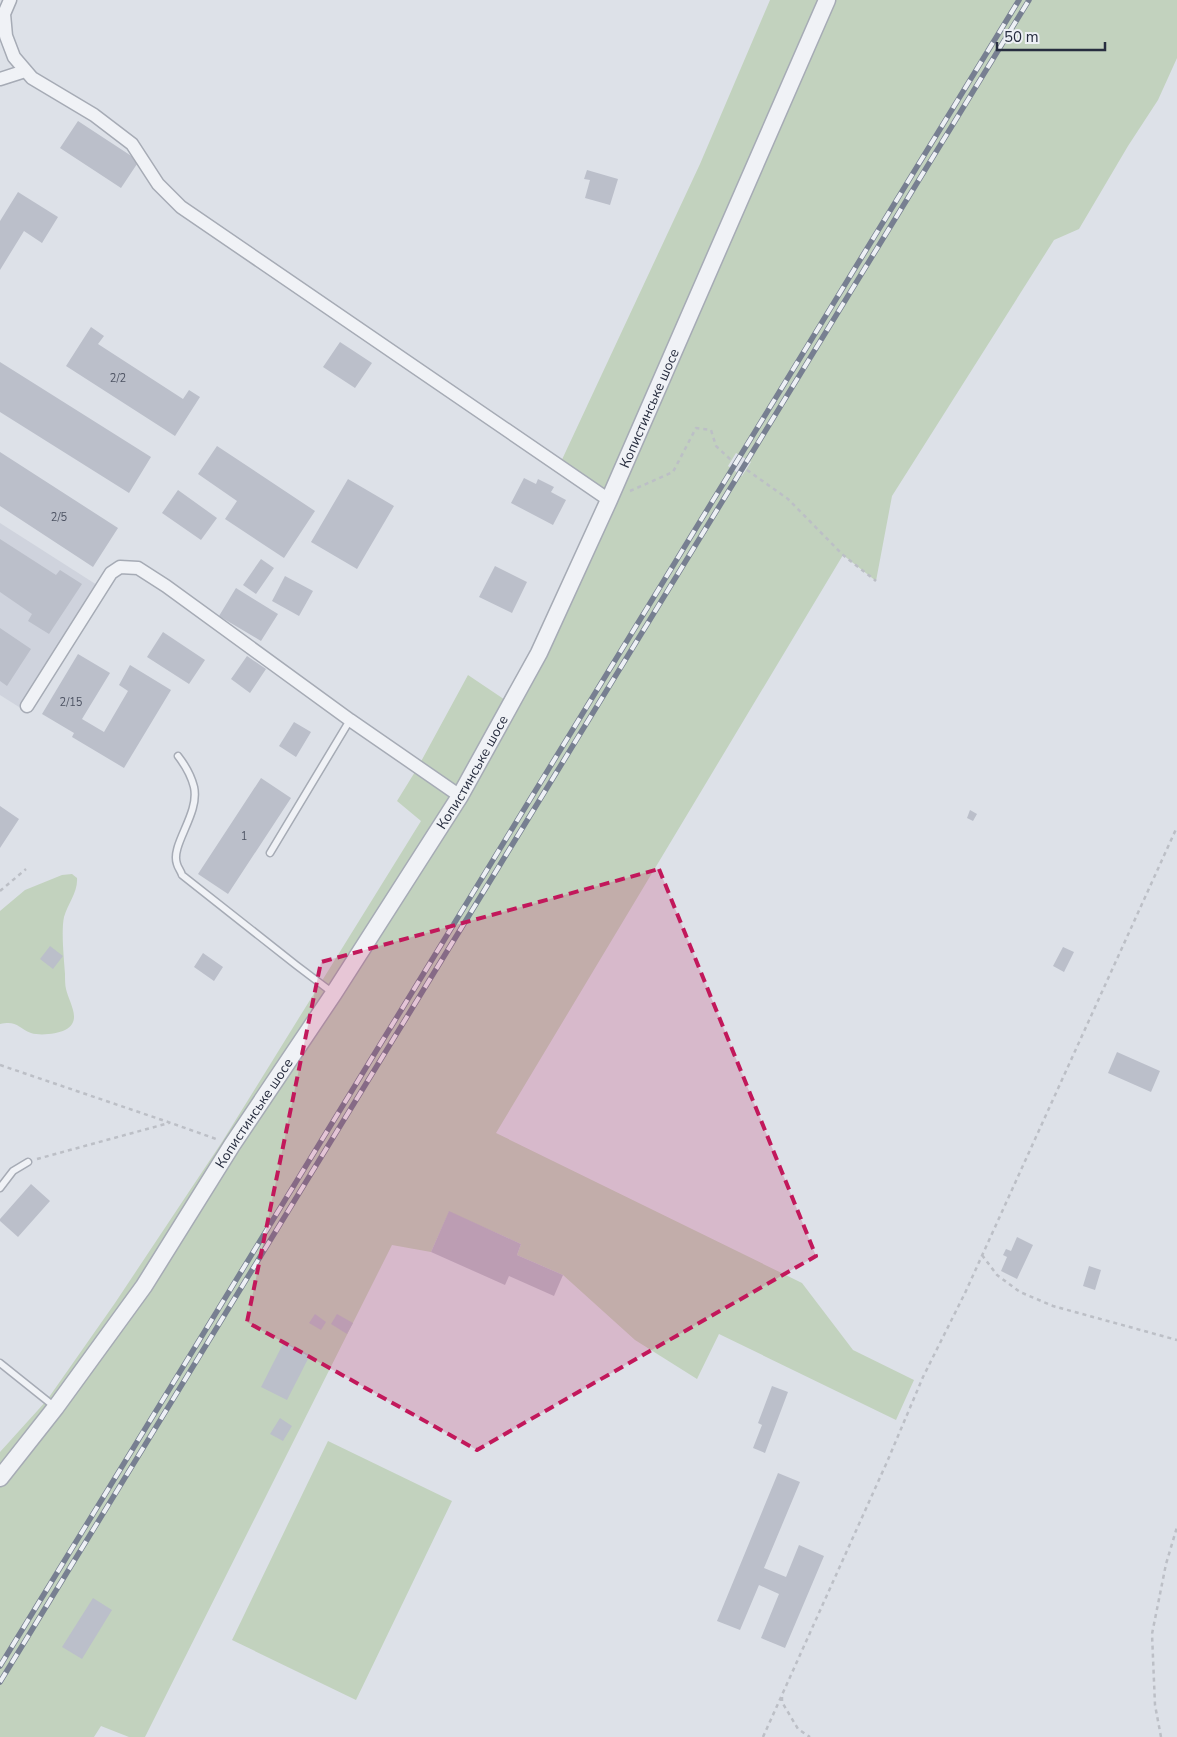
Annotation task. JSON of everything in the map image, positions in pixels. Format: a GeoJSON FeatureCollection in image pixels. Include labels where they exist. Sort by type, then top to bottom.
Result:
{"type":"FeatureCollection","features":[{"type":"Feature","properties":{"kind":"street"},"geometry":{"type":"LineString","coordinates":[[10,0],[4,14],[6,36],[14,57],[32,78],[94,115],[132,144],[158,184],[181,207],[608,500]]}},
{"type":"Feature","properties":{"kind":"street","name":"Копистинське шосе"},"geometry":{"type":"LineString","coordinates":[[0,1478],[56,1407],[144,1286],[232,1145],[334,993],[460,796],[539,653],[608,500],[826,0]]}},
{"type":"Feature","properties":{"kind":"street"},"geometry":{"type":"LineString","coordinates":[[0,79],[25,70]]}},
{"type":"Feature","properties":{"kind":"street"},"geometry":{"type":"LineString","coordinates":[[27,706],[111,574],[120,567],[138,568],[166,586],[350,720],[460,796]]}},
{"type":"Feature","properties":{"kind":"lane"},"geometry":{"type":"LineString","coordinates":[[270,853],[350,720]]}},
{"type":"Feature","properties":{"kind":"lane"},"geometry":{"type":"LineString","coordinates":[[178,756],[187,767],[194,786],[195,800],[192,815],[176,851],[176,863],[182,874],[334,993]]}},
{"type":"Feature","properties":{"kind":"lane"},"geometry":{"type":"LineString","coordinates":[[0,1188],[13,1171],[28,1162]]}},
{"type":"Feature","properties":{"kind":"lane"},"geometry":{"type":"LineString","coordinates":[[0,1363],[56,1407]]}},
{"type":"Feature","properties":{"kind":"path"},"geometry":{"type":"LineString","coordinates":[[608,500],[673,472],[696,428],[711,430],[716,446],[731,460]]}},
{"type":"Feature","properties":{"kind":"path"},"geometry":{"type":"LineString","coordinates":[[747,470],[788,498],[843,555],[876,581]]}},
{"type":"Feature","properties":{"kind":"path"},"geometry":{"type":"LineString","coordinates":[[763,1737],[887,1462],[923,1377],[965,1293],[1177,827]]}},
{"type":"Feature","properties":{"kind":"path"},"geometry":{"type":"LineString","coordinates":[[0,890],[26,869]]}},
{"type":"Feature","properties":{"kind":"path"},"geometry":{"type":"LineString","coordinates":[[0,1066],[171,1122],[232,1145]]}},
{"type":"Feature","properties":{"kind":"path"},"geometry":{"type":"LineString","coordinates":[[28,1162],[171,1122]]}},
{"type":"Feature","properties":{"kind":"path"},"geometry":{"type":"LineString","coordinates":[[982,1254],[997,1275],[1020,1292],[1053,1306],[1177,1340]]}},
{"type":"Feature","properties":{"kind":"path"},"geometry":{"type":"LineString","coordinates":[[1161,1737],[1155,1705],[1152,1634],[1166,1564],[1177,1527]]}},
{"type":"Feature","properties":{"kind":"path"},"geometry":{"type":"LineString","coordinates":[[782,1695],[782,1702],[798,1729],[810,1737]]}},
{"type":"Feature","properties":{"kind":"highlighted area"},"geometry":{"type":"Polygon","coordinates":[[[659,869],[816,1256],[477,1450],[247,1322],[321,962],[659,869]]]}},
{"type":"Feature","properties":{"kind":"shaded area"},"geometry":{"type":"Polygon","coordinates":[[[0,523],[97,585],[19,707],[0,695],[0,523]]]}},
{"type":"Feature","properties":{"kind":"green space"},"geometry":{"type":"Polygon","coordinates":[[[770,0],[1177,0],[1177,58],[1158,100],[1128,146],[1079,229],[1054,240],[892,496],[876,581],[843,555],[496,1133],[802,1283],[853,1350],[914,1380],[896,1420],[719,1334],[697,1379],[635,1340],[563,1275],[517,1255],[521,1244],[449,1212],[431,1252],[392,1245],[145,1737],[129,1737],[101,1726],[94,1737],[0,1737],[0,1452],[47,1400],[115,1303],[222,1142],[421,821],[397,801],[418,767],[468,675],[511,704],[608,501],[559,466],[700,164],[770,0]],[[736,453],[728,466],[742,476],[751,462],[736,453]]]}},
{"type":"Feature","properties":{"kind":"green space"},"geometry":{"type":"Polygon","coordinates":[[[72,874],[77,878],[77,883],[64,917],[63,937],[65,986],[73,1011],[73,1022],[65,1030],[58,1033],[44,1034],[31,1033],[10,1023],[0,1024],[0,911],[25,890],[62,875],[72,874]]]}},
{"type":"Feature","properties":{"kind":"green space"},"geometry":{"type":"Polygon","coordinates":[[[328,1441],[452,1501],[356,1700],[232,1640],[328,1441]]]}},
{"type":"Feature","properties":{"kind":"building"},"geometry":{"type":"Polygon","coordinates":[[[78,121],[139,161],[121,188],[60,148],[78,121]]]}},
{"type":"Feature","properties":{"kind":"building"},"geometry":{"type":"Polygon","coordinates":[[[587,170],[618,179],[610,205],[585,198],[590,180],[584,179],[587,170]]]}},
{"type":"Feature","properties":{"kind":"building"},"geometry":{"type":"Polygon","coordinates":[[[18,192],[58,217],[42,243],[24,231],[0,270],[0,221],[18,192]]]}},
{"type":"Feature","properties":{"kind":"building"},"geometry":{"type":"Polygon","coordinates":[[[91,327],[104,336],[98,344],[183,399],[189,390],[200,397],[175,436],[66,366],[91,327]]]}},
{"type":"Feature","properties":{"kind":"building"},"geometry":{"type":"Polygon","coordinates":[[[340,342],[372,363],[355,388],[323,367],[340,342]]]}},
{"type":"Feature","properties":{"kind":"building"},"geometry":{"type":"Polygon","coordinates":[[[0,362],[151,457],[129,493],[0,412],[0,362]]]}},
{"type":"Feature","properties":{"kind":"building"},"geometry":{"type":"Polygon","coordinates":[[[217,446],[315,511],[284,558],[225,519],[237,501],[198,474],[217,446]]]}},
{"type":"Feature","properties":{"kind":"building"},"geometry":{"type":"Polygon","coordinates":[[[0,452],[118,528],[93,567],[0,506],[0,452]]]}},
{"type":"Feature","properties":{"kind":"building"},"geometry":{"type":"Polygon","coordinates":[[[524,478],[536,484],[538,479],[554,487],[551,492],[566,500],[553,525],[511,503],[524,478]]]}},
{"type":"Feature","properties":{"kind":"building"},"geometry":{"type":"Polygon","coordinates":[[[348,479],[394,506],[357,569],[311,542],[348,479]]]}},
{"type":"Feature","properties":{"kind":"building"},"geometry":{"type":"Polygon","coordinates":[[[178,490],[217,518],[201,540],[162,513],[178,490]]]}},
{"type":"Feature","properties":{"kind":"building"},"geometry":{"type":"Polygon","coordinates":[[[0,539],[56,575],[60,570],[82,584],[49,634],[28,621],[32,614],[0,592],[0,539]]]}},
{"type":"Feature","properties":{"kind":"building"},"geometry":{"type":"Polygon","coordinates":[[[261,559],[274,568],[256,594],[243,585],[261,559]]]}},
{"type":"Feature","properties":{"kind":"building"},"geometry":{"type":"Polygon","coordinates":[[[495,566],[527,582],[512,613],[479,597],[495,566]]]}},
{"type":"Feature","properties":{"kind":"building"},"geometry":{"type":"Polygon","coordinates":[[[285,576],[313,591],[299,616],[272,601],[285,576]]]}},
{"type":"Feature","properties":{"kind":"building"},"geometry":{"type":"Polygon","coordinates":[[[236,588],[278,614],[261,641],[219,616],[236,588]]]}},
{"type":"Feature","properties":{"kind":"building"},"geometry":{"type":"Polygon","coordinates":[[[0,628],[31,649],[7,686],[0,681],[0,628]]]}},
{"type":"Feature","properties":{"kind":"building"},"geometry":{"type":"Polygon","coordinates":[[[163,632],[205,660],[189,684],[147,657],[163,632]]]}},
{"type":"Feature","properties":{"kind":"building"},"geometry":{"type":"Polygon","coordinates":[[[78,654],[110,673],[82,719],[104,732],[128,691],[119,685],[130,665],[171,690],[124,768],[72,737],[74,733],[42,714],[78,654]]]}},
{"type":"Feature","properties":{"kind":"building"},"geometry":{"type":"Polygon","coordinates":[[[247,656],[266,669],[250,693],[231,679],[247,656]]]}},
{"type":"Feature","properties":{"kind":"building"},"geometry":{"type":"Polygon","coordinates":[[[294,722],[311,732],[296,757],[279,746],[294,722]]]}},
{"type":"Feature","properties":{"kind":"building"},"geometry":{"type":"Polygon","coordinates":[[[261,778],[291,798],[228,894],[198,874],[261,778]]]}},
{"type":"Feature","properties":{"kind":"building"},"geometry":{"type":"Polygon","coordinates":[[[0,806],[19,819],[0,848],[0,806]]]}},
{"type":"Feature","properties":{"kind":"building"},"geometry":{"type":"Polygon","coordinates":[[[970,810],[977,814],[973,821],[967,818],[970,810]]]}},
{"type":"Feature","properties":{"kind":"building"},"geometry":{"type":"Polygon","coordinates":[[[50,946],[63,956],[53,969],[40,959],[50,946]]]}},
{"type":"Feature","properties":{"kind":"building"},"geometry":{"type":"Polygon","coordinates":[[[1063,947],[1074,952],[1064,972],[1053,966],[1063,947]]]}},
{"type":"Feature","properties":{"kind":"building"},"geometry":{"type":"Polygon","coordinates":[[[203,953],[223,967],[214,981],[194,967],[203,953]]]}},
{"type":"Feature","properties":{"kind":"building"},"geometry":{"type":"Polygon","coordinates":[[[1117,1052],[1160,1071],[1151,1092],[1108,1073],[1117,1052]]]}},
{"type":"Feature","properties":{"kind":"building"},"geometry":{"type":"Polygon","coordinates":[[[31,1184],[50,1201],[18,1237],[0,1219],[31,1184]]]}},
{"type":"Feature","properties":{"kind":"building"},"geometry":{"type":"Polygon","coordinates":[[[449,1211],[521,1244],[517,1255],[563,1275],[554,1296],[509,1276],[505,1285],[431,1252],[449,1211]]]}},
{"type":"Feature","properties":{"kind":"building"},"geometry":{"type":"Polygon","coordinates":[[[1017,1237],[1033,1245],[1017,1279],[1001,1271],[1007,1257],[1003,1255],[1006,1249],[1011,1251],[1017,1237]]]}},
{"type":"Feature","properties":{"kind":"building"},"geometry":{"type":"Polygon","coordinates":[[[1089,1266],[1101,1270],[1095,1290],[1083,1286],[1089,1266]]]}},
{"type":"Feature","properties":{"kind":"building"},"geometry":{"type":"Polygon","coordinates":[[[315,1314],[326,1322],[321,1330],[309,1323],[315,1314]]]}},
{"type":"Feature","properties":{"kind":"building"},"geometry":{"type":"Polygon","coordinates":[[[337,1314],[353,1323],[347,1334],[331,1324],[337,1314]]]}},
{"type":"Feature","properties":{"kind":"building"},"geometry":{"type":"Polygon","coordinates":[[[284,1342],[310,1355],[287,1400],[261,1387],[284,1342]]]}},
{"type":"Feature","properties":{"kind":"building"},"geometry":{"type":"Polygon","coordinates":[[[772,1386],[788,1392],[765,1453],[753,1448],[762,1425],[758,1423],[772,1386]]]}},
{"type":"Feature","properties":{"kind":"building"},"geometry":{"type":"Polygon","coordinates":[[[280,1418],[292,1426],[283,1441],[270,1434],[280,1418]]]}},
{"type":"Feature","properties":{"kind":"building"},"geometry":{"type":"Polygon","coordinates":[[[778,1473],[800,1482],[764,1568],[786,1577],[799,1545],[824,1556],[785,1648],[761,1638],[779,1594],[759,1585],[740,1630],[717,1621],[778,1473]]]}},
{"type":"Feature","properties":{"kind":"building"},"geometry":{"type":"Polygon","coordinates":[[[93,1598],[112,1610],[82,1659],[62,1647],[93,1598]]]}},
{"type":"Feature","properties":{"kind":"railway"},"geometry":{"type":"LineString","coordinates":[[0,1666],[1019,0]]}},
{"type":"Feature","properties":{"kind":"railway"},"geometry":{"type":"LineString","coordinates":[[0,1682],[1029,0]]}}]}
